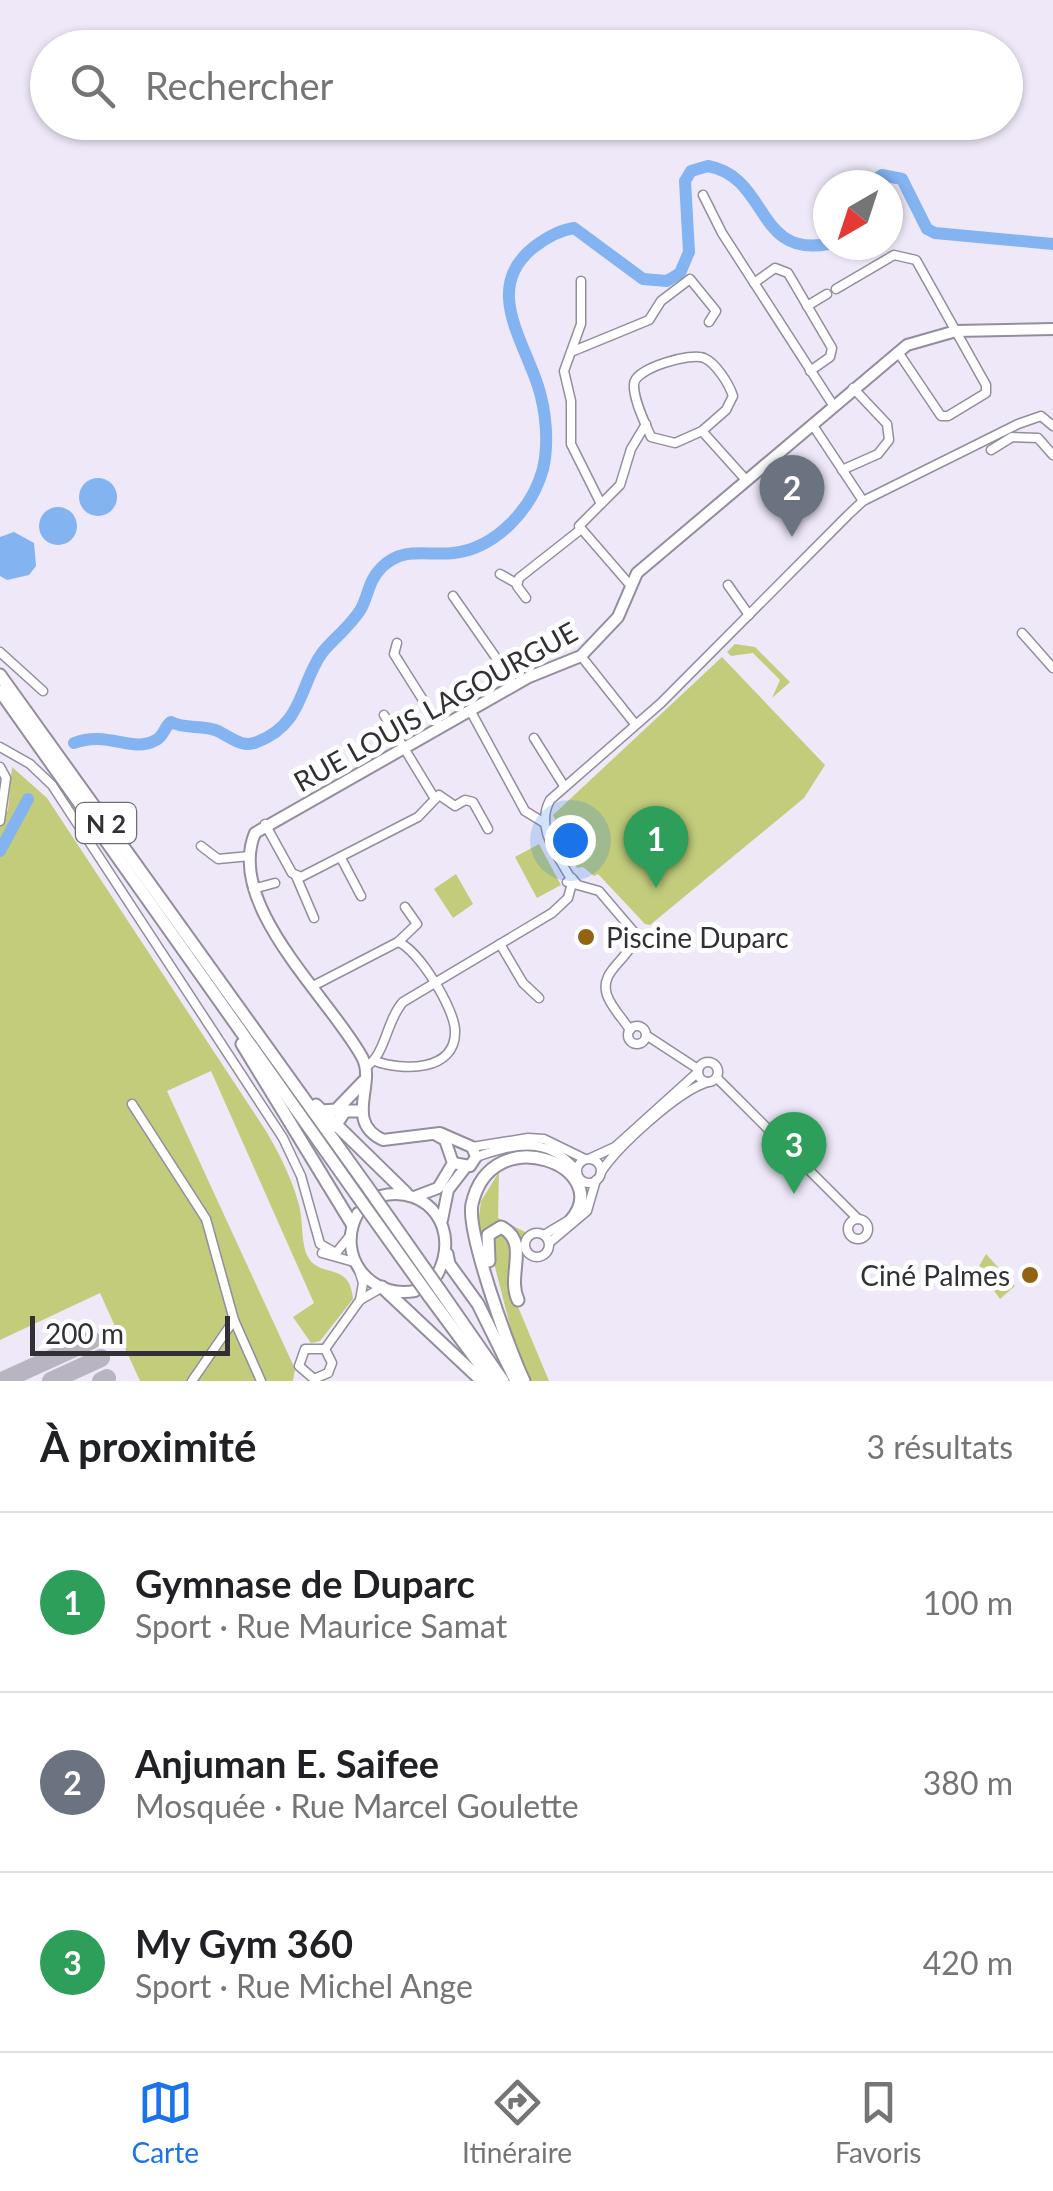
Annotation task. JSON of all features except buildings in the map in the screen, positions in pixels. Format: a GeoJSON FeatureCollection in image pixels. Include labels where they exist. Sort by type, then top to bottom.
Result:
{"type":"FeatureCollection","features":[{"type":"Feature","properties":{"kind":"highway","name":"N 2"},"geometry":{"type":"LineString","coordinates":[[0,674],[361,1190]]}},
{"type":"Feature","properties":{"kind":"highway","name":"N 2"},"geometry":{"type":"LineString","coordinates":[[0,691],[182,946],[503,1381]]}},
{"type":"Feature","properties":{"kind":"highway"},"geometry":{"type":"LineString","coordinates":[[182,946],[355,1218]]}},
{"type":"Feature","properties":{"kind":"highway"},"geometry":{"type":"LineString","coordinates":[[212,972],[334,1126],[411,1195]]}},
{"type":"Feature","properties":{"kind":"highway"},"geometry":{"type":"LineString","coordinates":[[321,1111],[336,1110],[364,1081]]}},
{"type":"Feature","properties":{"kind":"highway"},"geometry":{"type":"LineString","coordinates":[[334,1126],[345,1112],[361,1111]]}},
{"type":"Feature","properties":{"kind":"highway"},"geometry":{"type":"LineString","coordinates":[[524,1381],[471,1218],[476,1191],[488,1175],[516,1159],[537,1154],[550,1158],[581,1195],[580,1208],[571,1220]]}},
{"type":"Feature","properties":{"kind":"highway"},"geometry":{"type":"LineString","coordinates":[[494,1294],[488,1235],[501,1227],[511,1232],[517,1248],[514,1288],[518,1300]]}},
{"type":"Feature","properties":{"kind":"highway"},"geometry":{"type":"LineString","coordinates":[[447,1254],[448,1264],[478,1304],[516,1381]]}},
{"type":"Feature","properties":{"kind":"highway","name":"N 2"},"geometry":{"type":"LineString","coordinates":[[435,1287],[492,1381]]}},
{"type":"Feature","properties":{"kind":"highway"},"geometry":{"type":"LineString","coordinates":[[382,1288],[482,1381]]}},
{"type":"Feature","properties":{"kind":"main road","name":"RUE LOUIS LAGOURGUE"},"geometry":{"type":"LineString","coordinates":[[264,824],[515,685],[582,656],[618,617],[637,573],[853,388],[919,338],[956,331],[1053,330]]}},
{"type":"Feature","properties":{"kind":"main road"},"geometry":{"type":"LineString","coordinates":[[264,824],[253,838],[253,889],[313,986],[370,1064],[361,1111],[371,1132],[383,1140],[430,1132],[470,1149]]}},
{"type":"Feature","properties":{"kind":"main road"},"geometry":{"type":"LineString","coordinates":[[430,1132],[445,1140],[452,1158],[465,1168]]}},
{"type":"Feature","properties":{"kind":"main road"},"geometry":{"type":"LineString","coordinates":[[380,1196],[411,1195],[438,1188],[452,1158],[470,1149]]}},
{"type":"Feature","properties":{"kind":"main road"},"geometry":{"type":"LineString","coordinates":[[435,1287],[447,1254],[442,1221],[448,1190],[465,1168],[470,1149]]}},
{"type":"Feature","properties":{"kind":"main road"},"geometry":{"type":"LineString","coordinates":[[411,1195],[431,1206],[442,1221]]}},
{"type":"Feature","properties":{"kind":"main road"},"geometry":{"type":"LineString","coordinates":[[355,1218],[349,1238],[356,1266],[382,1288],[398,1294],[415,1291]]}},
{"type":"Feature","properties":{"kind":"street"},"geometry":{"type":"LineString","coordinates":[[703,196],[833,405]]}},
{"type":"Feature","properties":{"kind":"street"},"geometry":{"type":"LineString","coordinates":[[836,289],[894,255],[909,256],[922,266],[987,390],[980,400],[948,416],[935,411],[898,352]]}},
{"type":"Feature","properties":{"kind":"street"},"geometry":{"type":"LineString","coordinates":[[754,283],[775,268],[782,269],[807,306],[832,348],[830,357],[810,372]]}},
{"type":"Feature","properties":{"kind":"street"},"geometry":{"type":"LineString","coordinates":[[567,354],[648,320],[660,301],[690,279],[716,311],[709,322]]}},
{"type":"Feature","properties":{"kind":"street"},"geometry":{"type":"LineString","coordinates":[[582,281],[579,331],[563,366],[570,401],[571,444],[601,504]]}},
{"type":"Feature","properties":{"kind":"street"},"geometry":{"type":"LineString","coordinates":[[807,306],[827,294]]}},
{"type":"Feature","properties":{"kind":"street"},"geometry":{"type":"LineString","coordinates":[[631,449],[655,440],[675,443],[702,432],[726,410],[733,396],[712,365],[700,356],[646,368],[637,376],[634,386],[655,440]]}},
{"type":"Feature","properties":{"kind":"street"},"geometry":{"type":"LineString","coordinates":[[842,470],[878,454],[889,440],[887,424],[853,388]]}},
{"type":"Feature","properties":{"kind":"street"},"geometry":{"type":"LineString","coordinates":[[543,822],[546,806],[564,786],[635,724],[864,502],[1036,416],[1046,417],[1053,426]]}},
{"type":"Feature","properties":{"kind":"street"},"geometry":{"type":"LineString","coordinates":[[630,585],[580,530],[581,521],[620,485],[631,449],[646,424]]}},
{"type":"Feature","properties":{"kind":"street"},"geometry":{"type":"LineString","coordinates":[[812,424],[864,502]]}},
{"type":"Feature","properties":{"kind":"street"},"geometry":{"type":"LineString","coordinates":[[702,432],[746,480]]}},
{"type":"Feature","properties":{"kind":"street"},"geometry":{"type":"LineString","coordinates":[[991,450],[1012,437],[1038,438],[1053,455]]}},
{"type":"Feature","properties":{"kind":"street"},"geometry":{"type":"LineString","coordinates":[[516,583],[552,548],[580,530]]}},
{"type":"Feature","properties":{"kind":"street"},"geometry":{"type":"LineString","coordinates":[[500,574],[516,583],[526,598]]}},
{"type":"Feature","properties":{"kind":"street"},"geometry":{"type":"LineString","coordinates":[[728,585],[749,615]]}},
{"type":"Feature","properties":{"kind":"street"},"geometry":{"type":"LineString","coordinates":[[453,596],[481,625],[515,685]]}},
{"type":"Feature","properties":{"kind":"street"},"geometry":{"type":"LineString","coordinates":[[1022,633],[1053,668]]}},
{"type":"Feature","properties":{"kind":"street"},"geometry":{"type":"LineString","coordinates":[[398,643],[394,654],[440,727]]}},
{"type":"Feature","properties":{"kind":"street"},"geometry":{"type":"LineString","coordinates":[[0,652],[42,691]]}},
{"type":"Feature","properties":{"kind":"street"},"geometry":{"type":"LineString","coordinates":[[582,656],[635,724]]}},
{"type":"Feature","properties":{"kind":"street"},"geometry":{"type":"LineString","coordinates":[[470,710],[525,811],[543,822],[573,883],[599,892],[634,932],[632,949],[606,980],[606,994],[644,1039]]}},
{"type":"Feature","properties":{"kind":"street"},"geometry":{"type":"LineString","coordinates":[[384,715],[435,799]]}},
{"type":"Feature","properties":{"kind":"street"},"geometry":{"type":"LineString","coordinates":[[549,737],[536,742],[564,786]]}},
{"type":"Feature","properties":{"kind":"street"},"geometry":{"type":"LineString","coordinates":[[0,747],[30,764],[52,784],[252,1087],[296,1164],[320,1244],[330,1253],[342,1250],[349,1238]]}},
{"type":"Feature","properties":{"kind":"street"},"geometry":{"type":"LineString","coordinates":[[0,766],[6,778],[0,821]]}},
{"type":"Feature","properties":{"kind":"street"},"geometry":{"type":"LineString","coordinates":[[296,876],[306,876],[418,816],[443,794],[455,806],[470,800],[488,829]]}},
{"type":"Feature","properties":{"kind":"street"},"geometry":{"type":"LineString","coordinates":[[264,824],[296,876],[314,918]]}},
{"type":"Feature","properties":{"kind":"street"},"geometry":{"type":"LineString","coordinates":[[201,846],[218,859],[250,856]]}},
{"type":"Feature","properties":{"kind":"street"},"geometry":{"type":"LineString","coordinates":[[341,858],[360,896]]}},
{"type":"Feature","properties":{"kind":"street"},"geometry":{"type":"LineString","coordinates":[[253,889],[275,882]]}},
{"type":"Feature","properties":{"kind":"street"},"geometry":{"type":"LineString","coordinates":[[398,942],[412,949],[434,983],[456,1026],[449,1051],[437,1062],[406,1069],[370,1064],[398,1008],[434,983],[559,908],[573,883]]}},
{"type":"Feature","properties":{"kind":"street"},"geometry":{"type":"LineString","coordinates":[[313,986],[398,942],[418,924],[405,907]]}},
{"type":"Feature","properties":{"kind":"street"},"geometry":{"type":"LineString","coordinates":[[500,944],[523,983],[538,998]]}},
{"type":"Feature","properties":{"kind":"street"},"geometry":{"type":"LineString","coordinates":[[632,1028],[630,1041],[663,1042],[700,1068],[708,1082]]}},
{"type":"Feature","properties":{"kind":"street"},"geometry":{"type":"LineString","coordinates":[[576,1170],[588,1158],[607,1153],[700,1068],[716,1066],[717,1078],[868,1228],[862,1238],[851,1236],[832,1196]]}},
{"type":"Feature","properties":{"kind":"street"},"geometry":{"type":"LineString","coordinates":[[585,1182],[599,1176],[640,1132],[696,1086],[717,1078]]}},
{"type":"Feature","properties":{"kind":"street"},"geometry":{"type":"LineString","coordinates":[[132,1104],[206,1219],[234,1320],[260,1381]]}},
{"type":"Feature","properties":{"kind":"street"},"geometry":{"type":"LineString","coordinates":[[528,1138],[544,1139],[588,1158],[599,1176],[587,1212],[546,1239],[571,1220],[587,1201],[585,1182],[576,1170],[556,1151],[538,1144],[470,1149],[528,1138]]}},
{"type":"Feature","properties":{"kind":"street"},"geometry":{"type":"LineString","coordinates":[[848,1225],[858,1219]]}},
{"type":"Feature","properties":{"kind":"street"},"geometry":{"type":"LineString","coordinates":[[314,1227],[318,1250],[356,1266],[363,1283],[360,1300],[325,1349]]}},
{"type":"Feature","properties":{"kind":"street"},"geometry":{"type":"LineString","coordinates":[[360,1300],[382,1288]]}},
{"type":"Feature","properties":{"kind":"street"},"geometry":{"type":"LineString","coordinates":[[192,1381],[234,1320]]}},
{"type":"Feature","properties":{"kind":"street"},"geometry":{"type":"LineString","coordinates":[[305,1349],[325,1349],[331,1358],[328,1373],[319,1379],[304,1378],[299,1357],[305,1349]]}},
{"type":"Feature","properties":{"kind":"street"},"geometry":{"type":"LineString","coordinates":[[328,1373],[339,1381]]}},
{"type":"Feature","properties":{"kind":"green space"},"geometry":{"type":"Polygon","coordinates":[[[735,644],[755,647],[790,682],[772,698],[780,680],[753,653],[731,656],[727,652],[735,644]]]}},
{"type":"Feature","properties":{"kind":"green space"},"geometry":{"type":"Polygon","coordinates":[[[722,657],[825,765],[804,798],[650,925],[645,924],[598,874],[594,876],[583,867],[577,868],[553,815],[722,657]]]}},
{"type":"Feature","properties":{"kind":"green space"},"geometry":{"type":"Polygon","coordinates":[[[12,767],[47,798],[266,1131],[296,1195],[304,1247],[311,1261],[340,1274],[351,1287],[353,1299],[320,1341],[311,1343],[293,1317],[314,1303],[211,1071],[167,1091],[295,1369],[293,1381],[140,1381],[100,1293],[0,1340],[0,823],[8,810],[12,767]]]}},
{"type":"Feature","properties":{"kind":"green space"},"geometry":{"type":"Polygon","coordinates":[[[539,844],[561,885],[537,898],[515,857],[539,844]]]}},
{"type":"Feature","properties":{"kind":"green space"},"geometry":{"type":"Polygon","coordinates":[[[456,874],[473,904],[453,918],[434,889],[456,874]]]}},
{"type":"Feature","properties":{"kind":"green space"},"geometry":{"type":"Polygon","coordinates":[[[499,1172],[498,1218],[525,1232],[524,1253],[511,1290],[549,1381],[531,1381],[519,1361],[495,1267],[478,1223],[481,1201],[499,1172]]]}},
{"type":"Feature","properties":{"kind":"green space"},"geometry":{"type":"Polygon","coordinates":[[[986,1254],[1015,1286],[1000,1299],[978,1268],[986,1254]]]}},
{"type":"Feature","properties":{"kind":"water"},"geometry":{"type":"Polygon","coordinates":[[[98,478],[111,484],[117,497],[111,510],[98,516],[85,510],[79,497],[85,484],[98,478]]]}},
{"type":"Feature","properties":{"kind":"water"},"geometry":{"type":"Polygon","coordinates":[[[58,507],[71,513],[77,526],[71,539],[58,545],[45,539],[39,526],[45,513],[58,507]]]}},
{"type":"Feature","properties":{"kind":"water"},"geometry":{"type":"Polygon","coordinates":[[[14,532],[34,543],[36,566],[29,575],[7,580],[0,576],[0,537],[14,532]]]}},
{"type":"Feature","properties":{"kind":"waterway"},"geometry":{"type":"LineString","coordinates":[[74,743],[98,739],[147,744],[159,738],[171,722],[215,730],[240,743],[257,742],[284,725],[322,653],[358,613],[372,581],[390,560],[407,554],[469,550],[510,524],[538,484],[545,459],[541,396],[511,314],[509,296],[511,279],[519,263],[534,247],[574,228],[643,279],[667,281],[680,273],[689,252],[685,181],[691,171],[708,166],[728,173],[742,185],[787,239],[813,245]]}},
{"type":"Feature","properties":{"kind":"waterway"},"geometry":{"type":"LineString","coordinates":[[903,181],[927,229],[935,233],[1053,244]]}},
{"type":"Feature","properties":{"kind":"waterway"},"geometry":{"type":"LineString","coordinates":[[0,851],[28,799]]}},
{"type":"Feature","properties":{"kind":"taxiway"},"geometry":{"type":"LineString","coordinates":[[2,1381],[92,1340]]}},
{"type":"Feature","properties":{"kind":"taxiway"},"geometry":{"type":"LineString","coordinates":[[51,1381],[101,1358]]}},
{"type":"Feature","properties":{"kind":"taxiway"},"geometry":{"type":"LineString","coordinates":[[101,1381],[107,1378]]}},
{"type":"Feature","properties":{"kind":"place","name":"Anjuman E. Saifee"},"geometry":{"type":"Point","coordinates":[792,537]}},
{"type":"Feature","properties":{"kind":"place","name":"Gymnase de Duparc"},"geometry":{"type":"Point","coordinates":[656,888]}},
{"type":"Feature","properties":{"kind":"place","name":"Piscine Duparc"},"geometry":{"type":"Point","coordinates":[586,937]}},
{"type":"Feature","properties":{"kind":"place","name":"My Gym 360"},"geometry":{"type":"Point","coordinates":[794,1194]}},
{"type":"Feature","properties":{"kind":"place","name":"Ciné Palmes"},"geometry":{"type":"Point","coordinates":[1030,1275]}}]}
